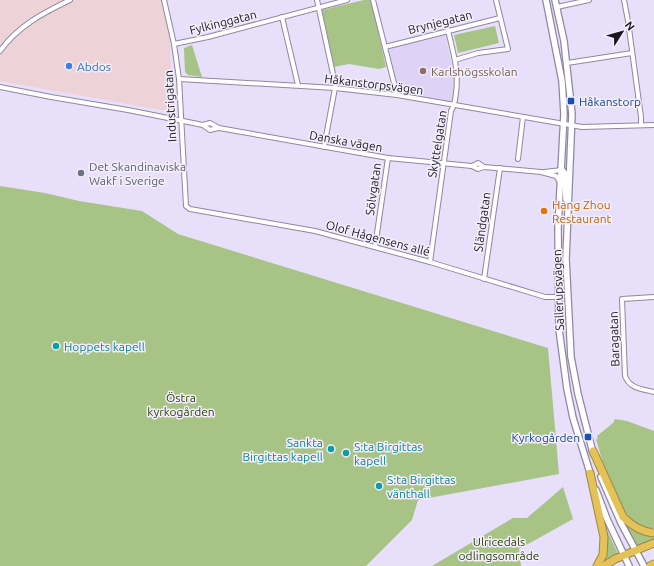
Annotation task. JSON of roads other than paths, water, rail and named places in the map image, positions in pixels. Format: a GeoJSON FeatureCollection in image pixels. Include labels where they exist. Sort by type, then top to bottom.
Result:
{"type":"FeatureCollection","features":[{"type":"Feature","properties":{"kind":"highway"},"geometry":{"type":"LineString","coordinates":[[593,452],[623,516],[630,524],[637,528],[654,533]]}},
{"type":"Feature","properties":{"kind":"highway"},"geometry":{"type":"LineString","coordinates":[[590,473],[603,530],[603,555],[597,566]]}},
{"type":"Feature","properties":{"kind":"highway"},"geometry":{"type":"LineString","coordinates":[[604,566],[654,543]]}},
{"type":"Feature","properties":{"kind":"highway"},"geometry":{"type":"LineString","coordinates":[[650,566],[654,564]]}},
{"type":"Feature","properties":{"kind":"main road","name":"Sallerupsvägen"},"geometry":{"type":"LineString","coordinates":[[546,0],[562,81],[564,124],[558,228],[558,297],[559,328],[567,390],[573,418],[590,473],[607,519],[629,566]]}},
{"type":"Feature","properties":{"kind":"main road","name":"Sallerupsvägen"},"geometry":{"type":"LineString","coordinates":[[555,0],[567,63],[572,125],[566,259],[572,357],[578,394],[593,452],[612,506],[644,566]]}},
{"type":"Feature","properties":{"kind":"main road"},"geometry":{"type":"LineString","coordinates":[[562,170],[566,174],[566,204],[568,215]]}},
{"type":"Feature","properties":{"kind":"street"},"geometry":{"type":"LineString","coordinates":[[0,51],[12,37],[33,20],[48,10],[70,0]]}},
{"type":"Feature","properties":{"kind":"street","name":"Industrigatan"},"geometry":{"type":"LineString","coordinates":[[165,0],[179,78],[185,202],[186,206],[190,209]]}},
{"type":"Feature","properties":{"kind":"street"},"geometry":{"type":"LineString","coordinates":[[317,0],[335,88],[324,147]]}},
{"type":"Feature","properties":{"kind":"street","name":"Fylkinggatan"},"geometry":{"type":"LineString","coordinates":[[174,44],[208,37],[347,0]]}},
{"type":"Feature","properties":{"kind":"street"},"geometry":{"type":"LineString","coordinates":[[373,0],[396,95]]}},
{"type":"Feature","properties":{"kind":"street"},"geometry":{"type":"LineString","coordinates":[[455,60],[478,53],[508,49],[496,0]]}},
{"type":"Feature","properties":{"kind":"street"},"geometry":{"type":"LineString","coordinates":[[557,8],[588,0]]}},
{"type":"Feature","properties":{"kind":"street"},"geometry":{"type":"LineString","coordinates":[[624,0],[641,125]]}},
{"type":"Feature","properties":{"kind":"street"},"geometry":{"type":"LineString","coordinates":[[282,17],[298,85]]}},
{"type":"Feature","properties":{"kind":"street","name":"Brynjegatan"},"geometry":{"type":"LineString","coordinates":[[385,47],[500,18]]}},
{"type":"Feature","properties":{"kind":"street","name":"Skyttelgatan"},"geometry":{"type":"LineString","coordinates":[[430,262],[451,111],[454,106],[457,81],[455,60],[448,30]]}},
{"type":"Feature","properties":{"kind":"street"},"geometry":{"type":"LineString","coordinates":[[567,63],[632,53]]}},
{"type":"Feature","properties":{"kind":"street","name":"Håkanstorpsvägen"},"geometry":{"type":"LineString","coordinates":[[179,78],[298,85],[396,95],[584,127],[654,125]]}},
{"type":"Feature","properties":{"kind":"street","name":"Danska vägen"},"geometry":{"type":"LineString","coordinates":[[0,87],[203,125],[210,130],[219,128],[388,158],[472,166],[478,169],[484,167],[542,172],[556,176],[559,179],[561,186]]}},
{"type":"Feature","properties":{"kind":"street"},"geometry":{"type":"LineString","coordinates":[[518,159],[523,117]]}},
{"type":"Feature","properties":{"kind":"street","name":"Sölvgatan"},"geometry":{"type":"LineString","coordinates":[[375,247],[388,158]]}},
{"type":"Feature","properties":{"kind":"street","name":"Sländgatan"},"geometry":{"type":"LineString","coordinates":[[484,279],[500,168]]}},
{"type":"Feature","properties":{"kind":"street","name":"Danska vägen"},"geometry":{"type":"LineString","coordinates":[[542,172],[562,170]]}},
{"type":"Feature","properties":{"kind":"street","name":"Olof Hågensens allé"},"geometry":{"type":"LineString","coordinates":[[190,209],[315,231],[430,262],[545,297],[558,297]]}},
{"type":"Feature","properties":{"kind":"street","name":"Baragatan"},"geometry":{"type":"LineString","coordinates":[[654,297],[622,299],[626,376],[628,382],[633,386],[654,392]]}},
{"type":"Feature","properties":{"kind":"place","name":"Abdos"},"geometry":{"type":"Point","coordinates":[69,66]}},
{"type":"Feature","properties":{"kind":"place","name":"Karlshögsskolan"},"geometry":{"type":"Point","coordinates":[423,71]}},
{"type":"Feature","properties":{"kind":"place","name":"Håkanstorp"},"geometry":{"type":"Point","coordinates":[571,101]}},
{"type":"Feature","properties":{"kind":"place","name":"Det Skandinaviska Wakf i Sverige"},"geometry":{"type":"Point","coordinates":[81,173]}},
{"type":"Feature","properties":{"kind":"place","name":"Hang Zhou Restaurant"},"geometry":{"type":"Point","coordinates":[544,211]}},
{"type":"Feature","properties":{"kind":"place","name":"Hoppets kapell"},"geometry":{"type":"Point","coordinates":[56,346]}},
{"type":"Feature","properties":{"kind":"place","name":"Kyrkogården"},"geometry":{"type":"Point","coordinates":[588,437]}},
{"type":"Feature","properties":{"kind":"place","name":"Sankta Birgittas kapell"},"geometry":{"type":"Point","coordinates":[331,449]}},
{"type":"Feature","properties":{"kind":"place","name":"S:ta Birgittas kapell"},"geometry":{"type":"Point","coordinates":[346,453]}},
{"type":"Feature","properties":{"kind":"place","name":"S:ta Birgittas vänthall"},"geometry":{"type":"Point","coordinates":[379,486]}},
{"type":"Feature","properties":{"kind":"park label","name":"Östra kyrkogården"},"geometry":{"type":"Point","coordinates":[181,404]}},
{"type":"Feature","properties":{"kind":"park label","name":"Ulricedals odlingsområde"},"geometry":{"type":"Point","coordinates":[499,548]}}]}
